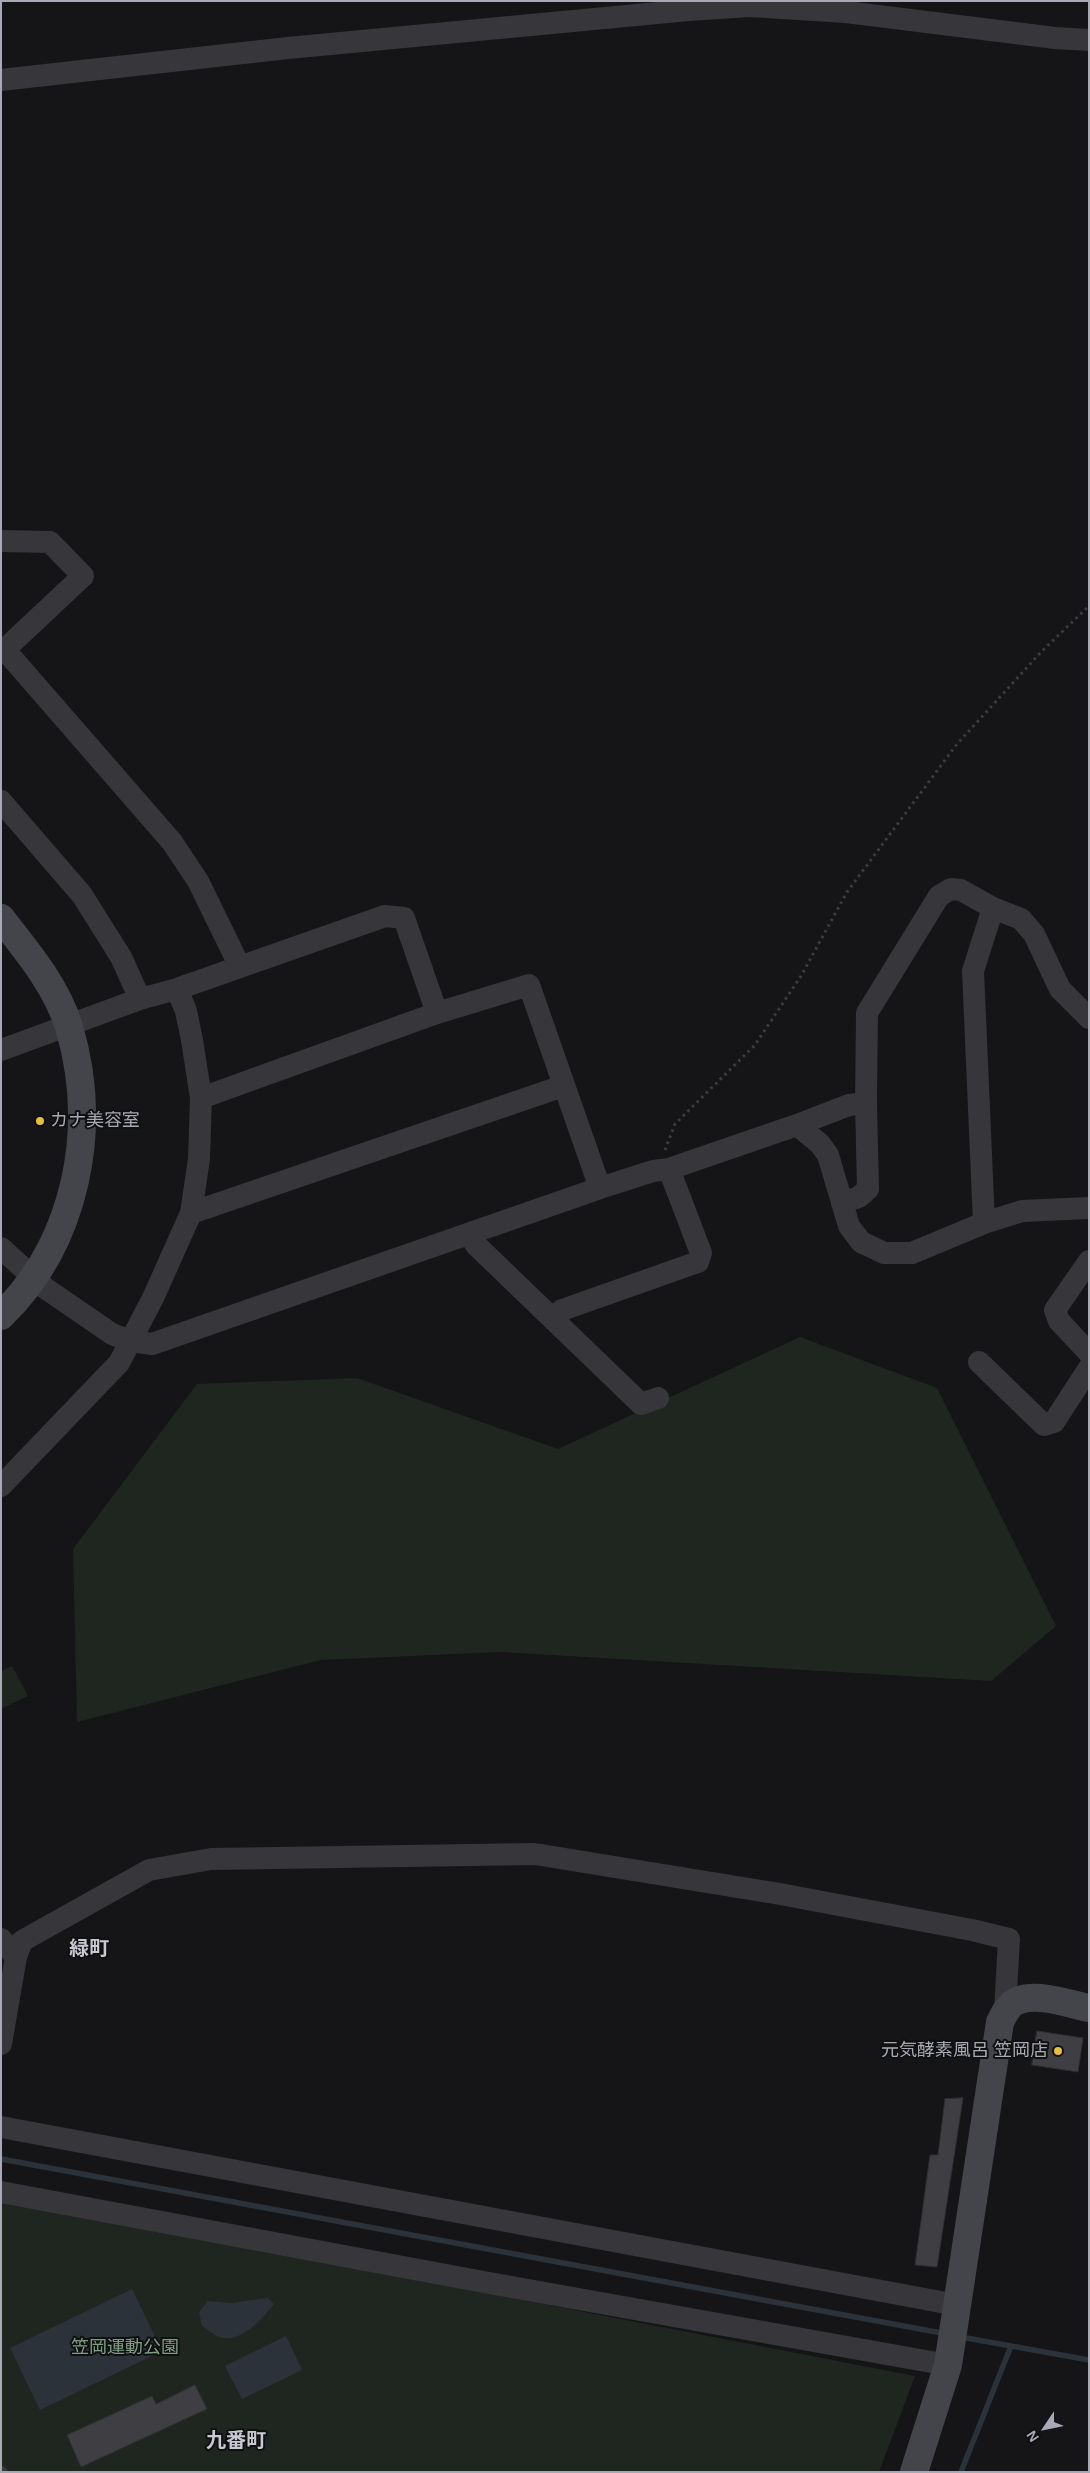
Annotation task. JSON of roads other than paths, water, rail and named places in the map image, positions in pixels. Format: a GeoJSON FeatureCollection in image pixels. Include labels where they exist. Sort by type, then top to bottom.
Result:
{"type":"FeatureCollection","features":[{"type":"Feature","properties":{"kind":"street"},"geometry":{"type":"LineString","coordinates":[[1,80],[686,5],[752,4],[846,12],[1055,38],[1089,40]]}},
{"type":"Feature","properties":{"kind":"street"},"geometry":{"type":"LineString","coordinates":[[1,541],[50,542],[83,576],[3,651],[172,842],[198,881],[240,967]]}},
{"type":"Feature","properties":{"kind":"street"},"geometry":{"type":"LineString","coordinates":[[1,801],[82,895],[121,957],[140,999]]}},
{"type":"Feature","properties":{"kind":"street"},"geometry":{"type":"LineString","coordinates":[[842,1203],[859,1197],[868,1189],[866,1102],[867,1013],[939,896],[951,889],[961,890],[993,908],[1021,919],[1034,934],[1060,989],[1089,1018]]}},
{"type":"Feature","properties":{"kind":"street"},"geometry":{"type":"LineString","coordinates":[[984,1223],[973,972],[993,908]]}},
{"type":"Feature","properties":{"kind":"street"},"geometry":{"type":"LineString","coordinates":[[1,1050],[140,999],[177,990],[385,916],[404,918],[436,1013]]}},
{"type":"Feature","properties":{"kind":"street"},"geometry":{"type":"LineString","coordinates":[[1,918],[31,956],[53,992],[69,1026],[78,1066],[83,1116],[80,1165],[67,1212],[35,1279],[21,1297],[1,1316]]}},
{"type":"Feature","properties":{"kind":"street"},"geometry":{"type":"LineString","coordinates":[[201,1098],[436,1013],[529,985],[600,1188]]}},
{"type":"Feature","properties":{"kind":"street"},"geometry":{"type":"LineString","coordinates":[[1,1486],[118,1363],[153,1298],[191,1213],[199,1159],[201,1098],[186,1012],[177,990]]}},
{"type":"Feature","properties":{"kind":"street"},"geometry":{"type":"LineString","coordinates":[[191,1213],[563,1086]]}},
{"type":"Feature","properties":{"kind":"street"},"geometry":{"type":"LineString","coordinates":[[1,1248],[35,1279],[112,1334],[130,1341],[152,1344],[600,1188],[668,1169],[797,1125],[849,1105],[866,1102]]}},
{"type":"Feature","properties":{"kind":"street"},"geometry":{"type":"LineString","coordinates":[[797,1125],[820,1144],[828,1155],[849,1226],[861,1242],[884,1253],[912,1253],[984,1223],[1022,1211],[1089,1208]]}},
{"type":"Feature","properties":{"kind":"street"},"geometry":{"type":"LineString","coordinates":[[552,1318],[562,1310],[698,1262],[702,1254],[668,1169]]}},
{"type":"Feature","properties":{"kind":"street"},"geometry":{"type":"LineString","coordinates":[[470,1234],[476,1245],[641,1404],[658,1398]]}},
{"type":"Feature","properties":{"kind":"street"},"geometry":{"type":"LineString","coordinates":[[1089,1261],[1055,1310],[1059,1321],[1089,1353]]}},
{"type":"Feature","properties":{"kind":"street"},"geometry":{"type":"LineString","coordinates":[[980,1362],[1044,1425],[1054,1422],[1089,1368]]}},
{"type":"Feature","properties":{"kind":"street"},"geometry":{"type":"LineString","coordinates":[[1,2044],[16,1956],[22,1941],[149,1870],[211,1858],[535,1854],[780,1894],[972,1930],[1009,1939],[1005,2010],[1000,2022],[991,2068],[952,2335],[914,2472]]}},
{"type":"Feature","properties":{"kind":"street"},"geometry":{"type":"LineString","coordinates":[[1,1939],[16,1956]]}},
{"type":"Feature","properties":{"kind":"street"},"geometry":{"type":"LineString","coordinates":[[1005,2010],[1018,2000],[1037,1998],[1089,2008]]}},
{"type":"Feature","properties":{"kind":"street"},"geometry":{"type":"LineString","coordinates":[[1,2127],[952,2335]]}},
{"type":"Feature","properties":{"kind":"street"},"geometry":{"type":"LineString","coordinates":[[1,2192],[490,2283],[952,2335]]}},
{"type":"Feature","properties":{"kind":"waterway"},"geometry":{"type":"LineString","coordinates":[[1,2159],[947,2334]]}},
{"type":"Feature","properties":{"kind":"waterway"},"geometry":{"type":"LineString","coordinates":[[961,2337],[1089,2360]]}},
{"type":"Feature","properties":{"kind":"waterway"},"geometry":{"type":"LineString","coordinates":[[961,2472],[1011,2346]]}},
{"type":"Feature","properties":{"kind":"place","name":"カナ美容室"},"geometry":{"type":"Point","coordinates":[40,1121]}},
{"type":"Feature","properties":{"kind":"place","name":"元気酵素風呂 笠岡店"},"geometry":{"type":"Point","coordinates":[1058,2051]}},
{"type":"Feature","properties":{"kind":"district","name":"緑町"},"geometry":{"type":"Point","coordinates":[89,1949]}},
{"type":"Feature","properties":{"kind":"district","name":"九番町"},"geometry":{"type":"Point","coordinates":[236,2441]}},
{"type":"Feature","properties":{"kind":"park label","name":"笠岡運動公園"},"geometry":{"type":"Point","coordinates":[125,2348]}}]}
